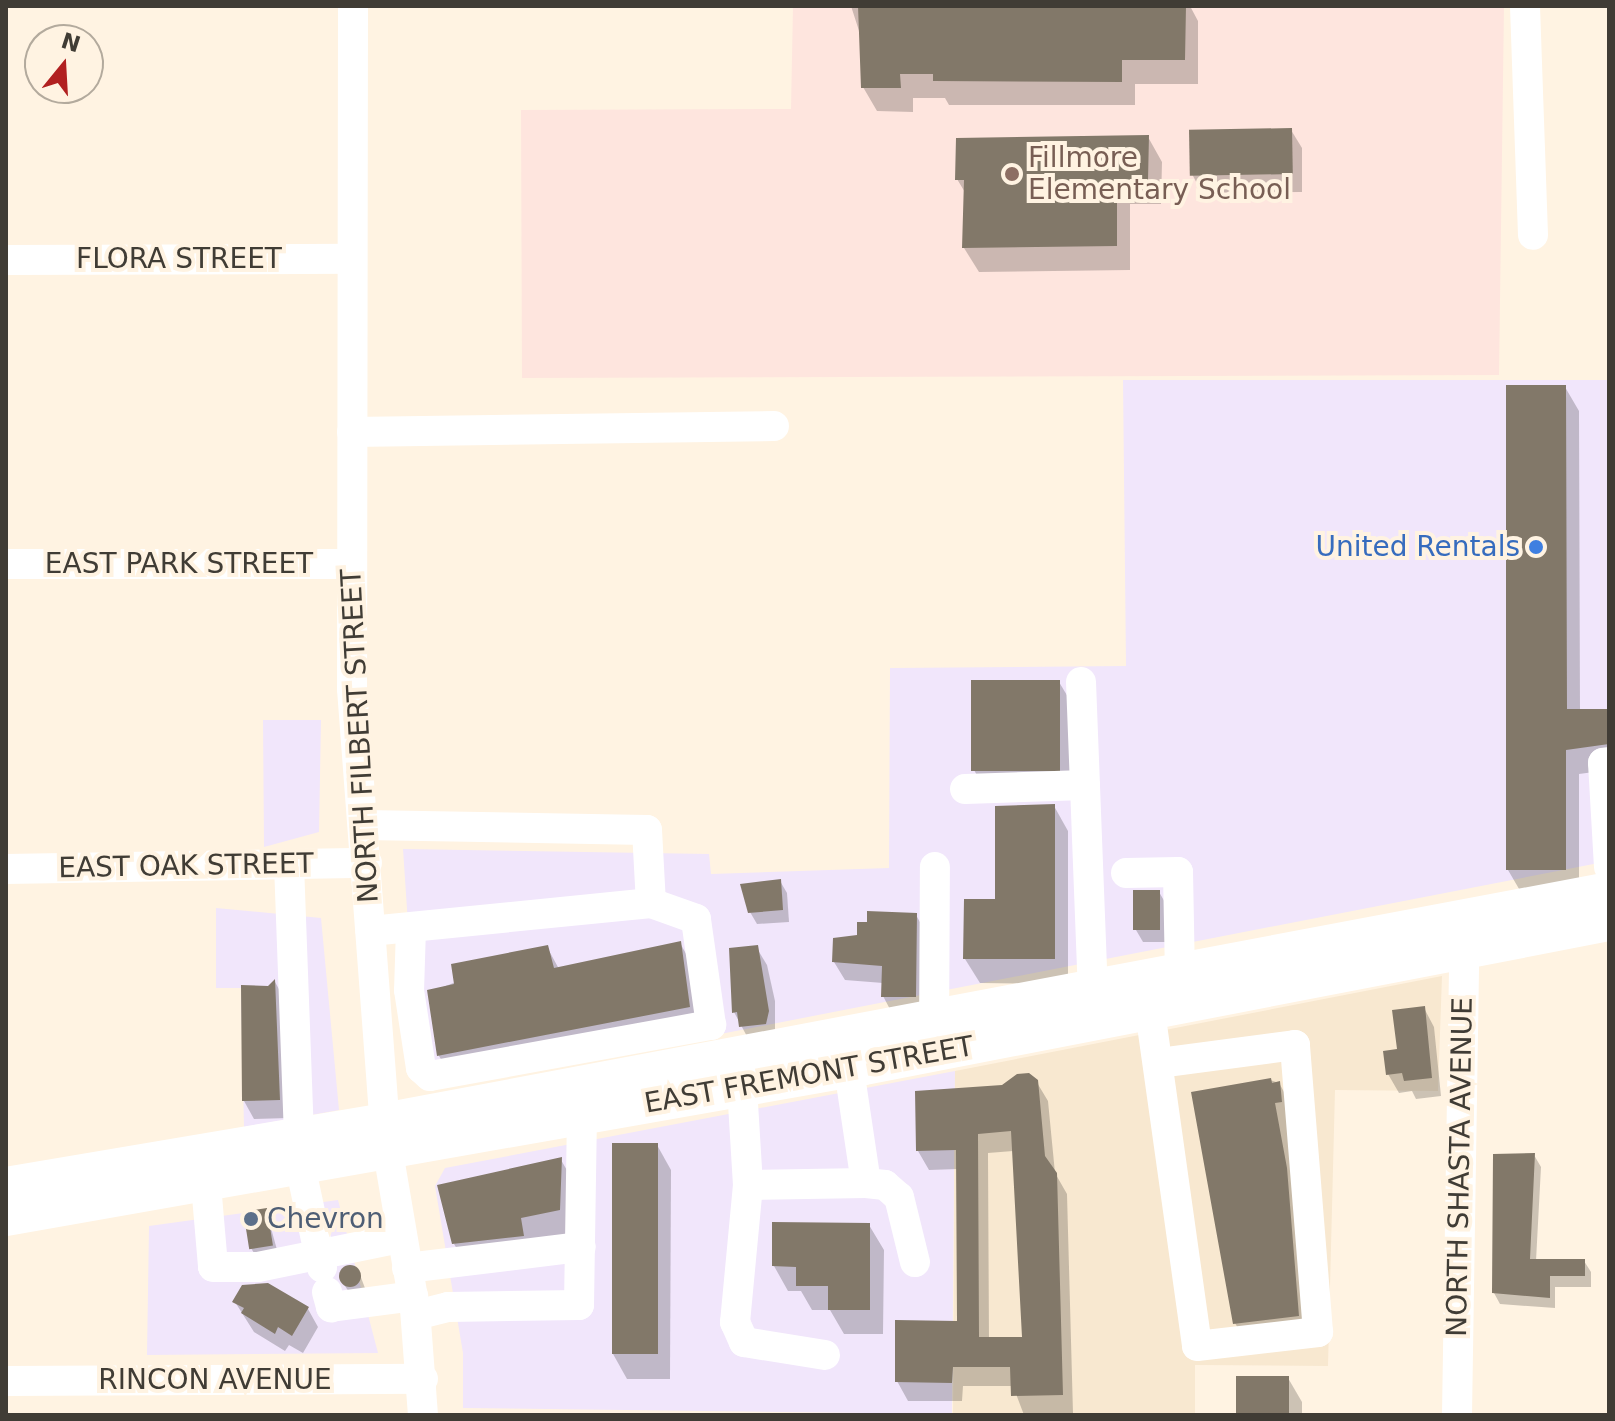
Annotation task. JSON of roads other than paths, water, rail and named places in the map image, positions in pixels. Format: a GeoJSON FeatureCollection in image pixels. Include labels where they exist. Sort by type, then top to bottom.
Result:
{"type":"FeatureCollection","features":[{"type":"Feature","properties":{"kind":"main road","name":"EAST FREMONT STREET"},"geometry":{"type":"LineString","coordinates":[[6,1186],[205,1166],[386,1136],[482,1101],[698,1062],[1150,1011],[1465,934],[1609,891]]}},
{"type":"Feature","properties":{"kind":"main road","name":"EAST FREMONT STREET"},"geometry":{"type":"LineString","coordinates":[[698,1062],[742,1087],[849,1069],[934,1035],[1093,989],[1180,972],[1465,934],[1609,922]]}},
{"type":"Feature","properties":{"kind":"main road","name":"EAST FREMONT STREET"},"geometry":{"type":"LineString","coordinates":[[482,1101],[582,1115],[698,1062]]}},
{"type":"Feature","properties":{"kind":"main road","name":"EAST FREMONT STREET"},"geometry":{"type":"LineString","coordinates":[[6,1217],[205,1166]]}},
{"type":"Feature","properties":{"kind":"street","name":"NORTH FILBERT STREET"},"geometry":{"type":"LineString","coordinates":[[353,6],[352,689],[386,1136],[412,1293],[423,1379],[423,1415]]}},
{"type":"Feature","properties":{"kind":"street"},"geometry":{"type":"LineString","coordinates":[[1525,6],[1533,235]]}},
{"type":"Feature","properties":{"kind":"street","name":"FLORA STREET"},"geometry":{"type":"LineString","coordinates":[[6,260],[352,259]]}},
{"type":"Feature","properties":{"kind":"street"},"geometry":{"type":"LineString","coordinates":[[352,432],[774,426]]}},
{"type":"Feature","properties":{"kind":"street","name":"EAST PARK STREET"},"geometry":{"type":"LineString","coordinates":[[6,564],[351,564]]}},
{"type":"Feature","properties":{"kind":"street"},"geometry":{"type":"LineString","coordinates":[[1081,682],[1093,989]]}},
{"type":"Feature","properties":{"kind":"street"},"geometry":{"type":"LineString","coordinates":[[1609,762],[1603,763],[1609,867]]}},
{"type":"Feature","properties":{"kind":"street"},"geometry":{"type":"LineString","coordinates":[[965,789],[1085,785]]}},
{"type":"Feature","properties":{"kind":"street"},"geometry":{"type":"LineString","coordinates":[[364,825],[647,830],[651,903]]}},
{"type":"Feature","properties":{"kind":"street","name":"EAST OAK STREET"},"geometry":{"type":"LineString","coordinates":[[6,869],[367,863]]}},
{"type":"Feature","properties":{"kind":"street"},"geometry":{"type":"LineString","coordinates":[[289,864],[299,1151],[331,1307],[412,1293],[581,1247]]}},
{"type":"Feature","properties":{"kind":"street"},"geometry":{"type":"LineString","coordinates":[[934,1035],[935,867]]}},
{"type":"Feature","properties":{"kind":"street"},"geometry":{"type":"LineString","coordinates":[[1126,873],[1178,872],[1180,972]]}},
{"type":"Feature","properties":{"kind":"street"},"geometry":{"type":"LineString","coordinates":[[370,931],[651,903],[696,919],[711,1025],[698,1062]]}},
{"type":"Feature","properties":{"kind":"street"},"geometry":{"type":"LineString","coordinates":[[411,928],[409,990],[421,1068],[430,1076],[482,1101]]}},
{"type":"Feature","properties":{"kind":"street","name":"NORTH SHASTA AVENUE"},"geometry":{"type":"LineString","coordinates":[[1457,1415],[1465,934]]}},
{"type":"Feature","properties":{"kind":"street"},"geometry":{"type":"LineString","coordinates":[[1150,1011],[1160,1063],[1197,1346],[1318,1332],[1295,1045],[1160,1063]]}},
{"type":"Feature","properties":{"kind":"street"},"geometry":{"type":"LineString","coordinates":[[849,1069],[866,1183]]}},
{"type":"Feature","properties":{"kind":"street"},"geometry":{"type":"LineString","coordinates":[[742,1087],[748,1185],[735,1322],[744,1342],[825,1355]]}},
{"type":"Feature","properties":{"kind":"street"},"geometry":{"type":"LineString","coordinates":[[412,1293],[448,1307],[579,1305],[582,1115]]}},
{"type":"Feature","properties":{"kind":"street"},"geometry":{"type":"LineString","coordinates":[[205,1166],[213,1267],[323,1271],[401,1238]]}},
{"type":"Feature","properties":{"kind":"street"},"geometry":{"type":"LineString","coordinates":[[748,1185],[885,1185],[899,1197],[915,1262]]}},
{"type":"Feature","properties":{"kind":"street","name":"RINCON AVENUE"},"geometry":{"type":"LineString","coordinates":[[6,1381],[423,1379]]}},
{"type":"Feature","properties":{"kind":"place","name":"Fillmore Elementary School"},"geometry":{"type":"Point","coordinates":[1012,174]}},
{"type":"Feature","properties":{"kind":"place","name":"United Rentals"},"geometry":{"type":"Point","coordinates":[1536,547]}},
{"type":"Feature","properties":{"kind":"place","name":"Chevron"},"geometry":{"type":"Point","coordinates":[251,1219]}}]}
